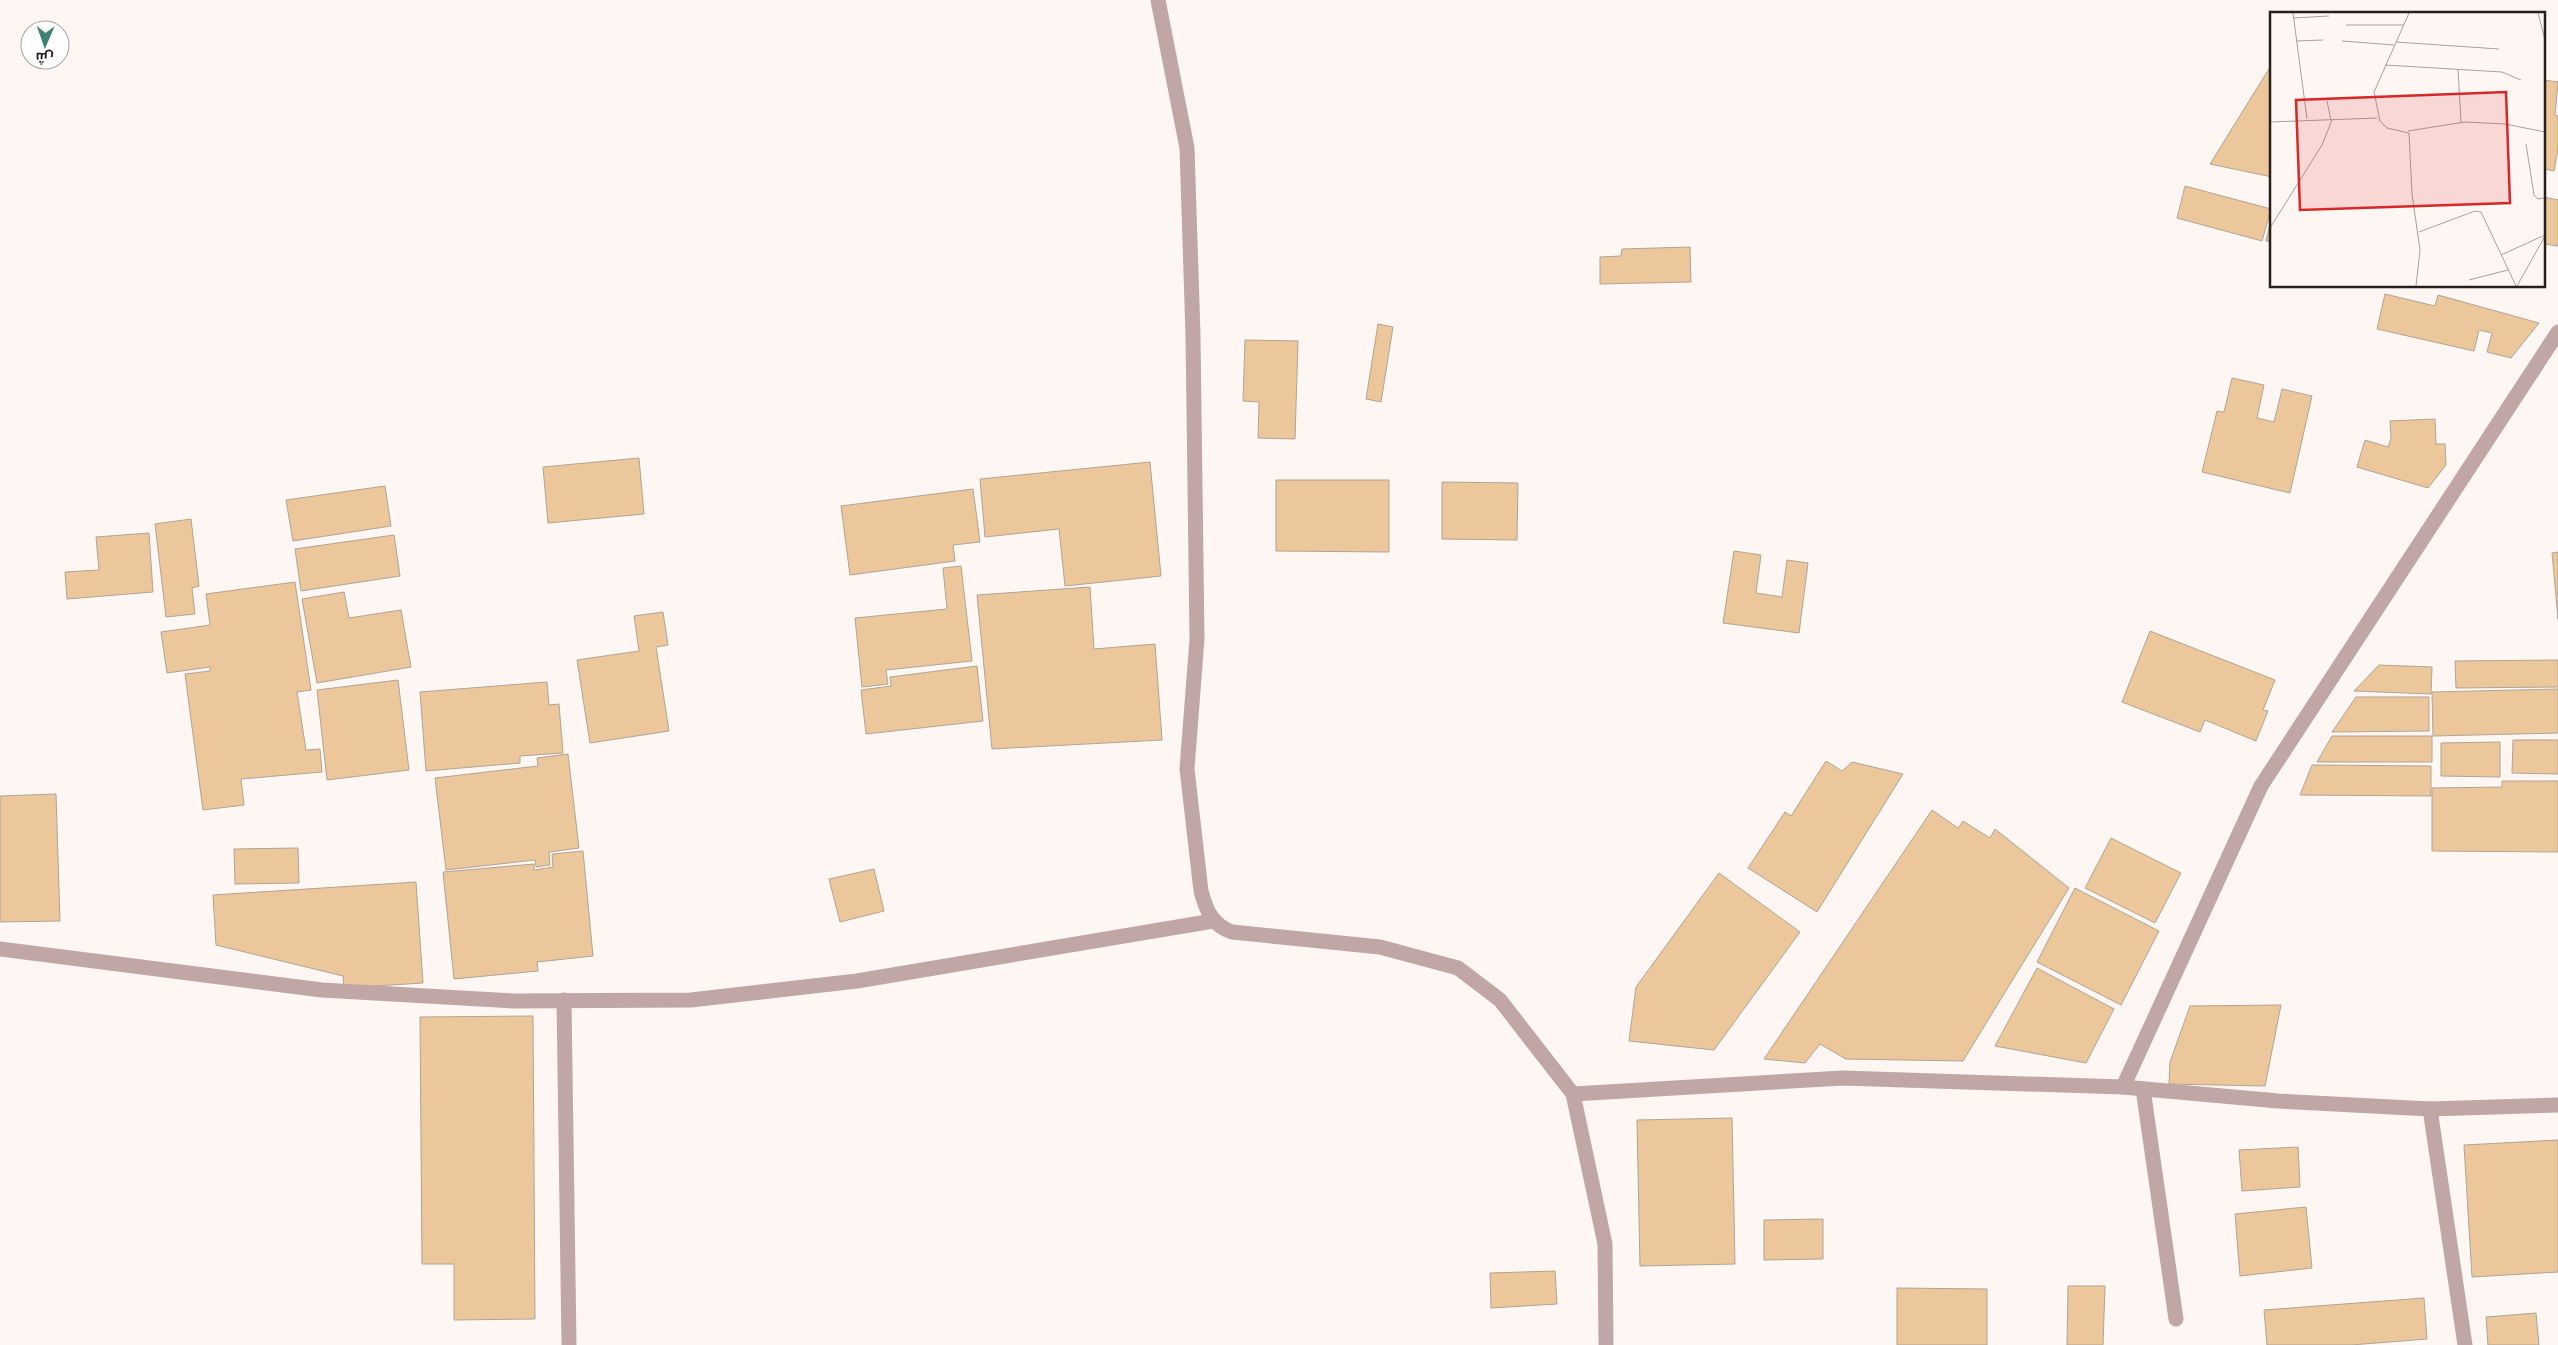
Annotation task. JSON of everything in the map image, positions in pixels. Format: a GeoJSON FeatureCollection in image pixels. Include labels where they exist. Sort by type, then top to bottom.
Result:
{"type":"FeatureCollection","features":[{"type":"Feature","properties":{"kind":"street"},"geometry":{"type":"LineString","coordinates":[[1158,0],[1187,148],[1193,335],[1197,639],[1187,768],[1201,891],[1206,909],[1213,921],[1222,928],[1232,932],[1380,947],[1458,968],[1500,1000],[1574,1094],[1606,1244],[1606,1345]]}},
{"type":"Feature","properties":{"kind":"street"},"geometry":{"type":"LineString","coordinates":[[2123,1087],[2261,786],[2558,332]]}},
{"type":"Feature","properties":{"kind":"street"},"geometry":{"type":"LineString","coordinates":[[0,949],[42,956],[322,990],[514,1001],[691,1000],[857,981],[1213,921]]}},
{"type":"Feature","properties":{"kind":"street"},"geometry":{"type":"LineString","coordinates":[[564,1000],[569,1345]]}},
{"type":"Feature","properties":{"kind":"street"},"geometry":{"type":"LineString","coordinates":[[1574,1094],[1843,1078],[2123,1087],[2278,1101],[2430,1109],[2558,1105]]}},
{"type":"Feature","properties":{"kind":"street"},"geometry":{"type":"LineString","coordinates":[[2142,1089],[2176,1318]]}},
{"type":"Feature","properties":{"kind":"street"},"geometry":{"type":"LineString","coordinates":[[2430,1109],[2465,1345]]}},
{"type":"Feature","properties":{"kind":"building"},"geometry":{"type":"Polygon","coordinates":[[[2270,67],[2270,177],[2210,164],[2270,67]]]}},
{"type":"Feature","properties":{"kind":"building"},"geometry":{"type":"Polygon","coordinates":[[[2546,80],[2558,82],[2555,115],[2558,116],[2558,149],[2554,171],[2546,169],[2546,80]]]}},
{"type":"Feature","properties":{"kind":"building"},"geometry":{"type":"Polygon","coordinates":[[[2185,186],[2270,209],[2262,241],[2177,218],[2185,186]]]}},
{"type":"Feature","properties":{"kind":"building"},"geometry":{"type":"Polygon","coordinates":[[[2546,197],[2558,200],[2558,246],[2546,244],[2546,197]]]}},
{"type":"Feature","properties":{"kind":"building"},"geometry":{"type":"Polygon","coordinates":[[[2270,224],[2270,242],[2266,241],[2270,224]]]}},
{"type":"Feature","properties":{"kind":"building"},"geometry":{"type":"Polygon","coordinates":[[[1690,247],[1691,282],[1600,284],[1600,257],[1621,256],[1622,249],[1690,247]]]}},
{"type":"Feature","properties":{"kind":"building"},"geometry":{"type":"Polygon","coordinates":[[[2385,294],[2435,306],[2438,295],[2539,323],[2511,358],[2487,352],[2492,333],[2479,330],[2474,351],[2377,329],[2385,294]]]}},
{"type":"Feature","properties":{"kind":"building"},"geometry":{"type":"Polygon","coordinates":[[[1378,324],[1393,327],[1381,402],[1366,399],[1378,324]]]}},
{"type":"Feature","properties":{"kind":"building"},"geometry":{"type":"Polygon","coordinates":[[[1245,340],[1298,341],[1295,439],[1258,438],[1259,402],[1243,401],[1245,340]]]}},
{"type":"Feature","properties":{"kind":"building"},"geometry":{"type":"Polygon","coordinates":[[[2232,378],[2264,385],[2257,418],[2274,422],[2282,389],[2312,396],[2290,493],[2202,472],[2217,411],[2224,412],[2232,378]]]}},
{"type":"Feature","properties":{"kind":"building"},"geometry":{"type":"Polygon","coordinates":[[[2435,419],[2436,444],[2445,444],[2446,465],[2428,488],[2357,467],[2365,440],[2388,447],[2391,438],[2390,421],[2435,419]]]}},
{"type":"Feature","properties":{"kind":"building"},"geometry":{"type":"Polygon","coordinates":[[[639,458],[644,514],[548,523],[543,467],[639,458]]]}},
{"type":"Feature","properties":{"kind":"building"},"geometry":{"type":"Polygon","coordinates":[[[1150,462],[1161,576],[1065,586],[1059,529],[985,537],[980,479],[1150,462]]]}},
{"type":"Feature","properties":{"kind":"building"},"geometry":{"type":"Polygon","coordinates":[[[1276,480],[1389,480],[1389,552],[1276,551],[1276,480]]]}},
{"type":"Feature","properties":{"kind":"building"},"geometry":{"type":"Polygon","coordinates":[[[1442,482],[1518,483],[1517,540],[1442,539],[1442,482]]]}},
{"type":"Feature","properties":{"kind":"building"},"geometry":{"type":"Polygon","coordinates":[[[385,486],[391,526],[293,541],[286,500],[385,486]]]}},
{"type":"Feature","properties":{"kind":"building"},"geometry":{"type":"Polygon","coordinates":[[[973,489],[980,542],[953,545],[955,561],[850,575],[841,506],[973,489]]]}},
{"type":"Feature","properties":{"kind":"building"},"geometry":{"type":"Polygon","coordinates":[[[191,519],[199,586],[192,588],[195,614],[166,617],[155,524],[191,519]]]}},
{"type":"Feature","properties":{"kind":"building"},"geometry":{"type":"Polygon","coordinates":[[[149,533],[153,592],[67,599],[65,572],[99,570],[96,537],[149,533]]]}},
{"type":"Feature","properties":{"kind":"building"},"geometry":{"type":"Polygon","coordinates":[[[394,535],[400,576],[301,591],[295,549],[394,535]]]}},
{"type":"Feature","properties":{"kind":"building"},"geometry":{"type":"Polygon","coordinates":[[[1734,551],[1761,555],[1756,593],[1782,597],[1787,560],[1808,563],[1799,633],[1723,623],[1734,551]]]}},
{"type":"Feature","properties":{"kind":"building"},"geometry":{"type":"Polygon","coordinates":[[[2558,552],[2558,619],[2552,553],[2558,552]]]}},
{"type":"Feature","properties":{"kind":"building"},"geometry":{"type":"Polygon","coordinates":[[[961,566],[972,661],[886,670],[888,684],[862,687],[855,618],[947,609],[943,568],[961,566]]]}},
{"type":"Feature","properties":{"kind":"building"},"geometry":{"type":"Polygon","coordinates":[[[295,582],[311,690],[297,692],[306,750],[320,749],[322,772],[241,779],[244,805],[203,810],[185,674],[210,671],[210,667],[167,673],[161,632],[210,625],[206,594],[295,582]]]}},
{"type":"Feature","properties":{"kind":"building"},"geometry":{"type":"Polygon","coordinates":[[[1090,587],[1094,649],[1155,644],[1162,740],[992,749],[977,595],[1090,587]]]}},
{"type":"Feature","properties":{"kind":"building"},"geometry":{"type":"Polygon","coordinates":[[[344,592],[349,618],[401,610],[411,667],[317,683],[302,599],[344,592]]]}},
{"type":"Feature","properties":{"kind":"building"},"geometry":{"type":"Polygon","coordinates":[[[663,612],[668,645],[656,647],[669,731],[590,743],[577,660],[639,651],[634,616],[663,612]]]}},
{"type":"Feature","properties":{"kind":"building"},"geometry":{"type":"Polygon","coordinates":[[[2150,631],[2275,680],[2263,710],[2268,711],[2256,741],[2205,720],[2200,732],[2122,702],[2150,631]]]}},
{"type":"Feature","properties":{"kind":"building"},"geometry":{"type":"Polygon","coordinates":[[[2558,660],[2558,687],[2456,688],[2455,661],[2558,660]]]}},
{"type":"Feature","properties":{"kind":"building"},"geometry":{"type":"Polygon","coordinates":[[[2379,665],[2432,667],[2431,694],[2354,691],[2379,665]]]}},
{"type":"Feature","properties":{"kind":"building"},"geometry":{"type":"Polygon","coordinates":[[[977,666],[983,721],[866,734],[861,690],[891,686],[890,677],[977,666]]]}},
{"type":"Feature","properties":{"kind":"building"},"geometry":{"type":"Polygon","coordinates":[[[398,680],[409,770],[327,780],[317,690],[398,680]]]}},
{"type":"Feature","properties":{"kind":"building"},"geometry":{"type":"Polygon","coordinates":[[[547,682],[549,705],[559,704],[563,753],[520,756],[520,763],[426,771],[420,692],[547,682]]]}},
{"type":"Feature","properties":{"kind":"building"},"geometry":{"type":"Polygon","coordinates":[[[2558,689],[2558,733],[2433,736],[2432,692],[2558,689]]]}},
{"type":"Feature","properties":{"kind":"building"},"geometry":{"type":"Polygon","coordinates":[[[2356,697],[2429,697],[2429,731],[2332,732],[2356,697]]]}},
{"type":"Feature","properties":{"kind":"building"},"geometry":{"type":"Polygon","coordinates":[[[2332,736],[2432,736],[2432,762],[2317,762],[2332,736]]]}},
{"type":"Feature","properties":{"kind":"building"},"geometry":{"type":"Polygon","coordinates":[[[2513,740],[2558,740],[2558,774],[2512,773],[2513,740]]]}},
{"type":"Feature","properties":{"kind":"building"},"geometry":{"type":"Polygon","coordinates":[[[2500,742],[2500,777],[2441,776],[2441,743],[2500,742]]]}},
{"type":"Feature","properties":{"kind":"building"},"geometry":{"type":"Polygon","coordinates":[[[568,754],[579,848],[549,852],[550,865],[536,867],[535,860],[446,870],[435,778],[538,766],[537,758],[568,754]]]}},
{"type":"Feature","properties":{"kind":"building"},"geometry":{"type":"Polygon","coordinates":[[[1826,761],[1842,771],[1852,762],[1903,774],[1817,912],[1748,868],[1785,812],[1791,816],[1826,761]]]}},
{"type":"Feature","properties":{"kind":"building"},"geometry":{"type":"Polygon","coordinates":[[[2312,765],[2431,766],[2431,796],[2300,795],[2312,765]]]}},
{"type":"Feature","properties":{"kind":"building"},"geometry":{"type":"Polygon","coordinates":[[[2502,781],[2558,781],[2558,852],[2432,851],[2432,788],[2502,787],[2502,781]]]}},
{"type":"Feature","properties":{"kind":"building"},"geometry":{"type":"Polygon","coordinates":[[[56,794],[60,921],[0,922],[0,796],[56,794]]]}},
{"type":"Feature","properties":{"kind":"building"},"geometry":{"type":"Polygon","coordinates":[[[1932,810],[1958,828],[1963,821],[1990,838],[1995,829],[2069,888],[1963,1061],[1846,1059],[1820,1044],[1805,1063],[1764,1059],[1932,810]]]}},
{"type":"Feature","properties":{"kind":"building"},"geometry":{"type":"Polygon","coordinates":[[[2111,838],[2181,873],[2155,923],[2085,888],[2111,838]]]}},
{"type":"Feature","properties":{"kind":"building"},"geometry":{"type":"Polygon","coordinates":[[[298,848],[299,883],[235,884],[234,849],[298,848]]]}},
{"type":"Feature","properties":{"kind":"building"},"geometry":{"type":"Polygon","coordinates":[[[583,851],[593,956],[537,962],[538,971],[454,979],[443,872],[534,864],[534,870],[553,867],[552,854],[583,851]]]}},
{"type":"Feature","properties":{"kind":"building"},"geometry":{"type":"Polygon","coordinates":[[[874,869],[884,911],[840,922],[829,879],[874,869]]]}},
{"type":"Feature","properties":{"kind":"building"},"geometry":{"type":"Polygon","coordinates":[[[1719,873],[1800,932],[1714,1050],[1629,1041],[1636,987],[1719,873]]]}},
{"type":"Feature","properties":{"kind":"building"},"geometry":{"type":"Polygon","coordinates":[[[416,882],[423,983],[344,988],[343,976],[216,945],[213,895],[416,882]]]}},
{"type":"Feature","properties":{"kind":"building"},"geometry":{"type":"Polygon","coordinates":[[[2075,888],[2159,931],[2121,1005],[2037,962],[2075,888]]]}},
{"type":"Feature","properties":{"kind":"building"},"geometry":{"type":"Polygon","coordinates":[[[2037,968],[2114,1009],[2086,1063],[1995,1046],[2037,968]]]}},
{"type":"Feature","properties":{"kind":"building"},"geometry":{"type":"Polygon","coordinates":[[[2281,1005],[2265,1086],[2169,1084],[2170,1062],[2190,1006],[2281,1005]]]}},
{"type":"Feature","properties":{"kind":"building"},"geometry":{"type":"Polygon","coordinates":[[[533,1016],[535,1319],[454,1320],[454,1264],[422,1264],[420,1017],[533,1016]]]}},
{"type":"Feature","properties":{"kind":"building"},"geometry":{"type":"Polygon","coordinates":[[[1732,1118],[1735,1264],[1640,1266],[1637,1120],[1732,1118]]]}},
{"type":"Feature","properties":{"kind":"building"},"geometry":{"type":"Polygon","coordinates":[[[2558,1140],[2558,1272],[2472,1277],[2464,1145],[2558,1140]]]}},
{"type":"Feature","properties":{"kind":"building"},"geometry":{"type":"Polygon","coordinates":[[[2298,1147],[2300,1187],[2242,1191],[2239,1150],[2298,1147]]]}},
{"type":"Feature","properties":{"kind":"building"},"geometry":{"type":"Polygon","coordinates":[[[2306,1207],[2312,1268],[2240,1276],[2235,1214],[2306,1207]]]}},
{"type":"Feature","properties":{"kind":"building"},"geometry":{"type":"Polygon","coordinates":[[[1823,1219],[1823,1259],[1764,1260],[1764,1220],[1823,1219]]]}},
{"type":"Feature","properties":{"kind":"building"},"geometry":{"type":"Polygon","coordinates":[[[1555,1271],[1557,1304],[1491,1308],[1490,1273],[1555,1271]]]}},
{"type":"Feature","properties":{"kind":"building"},"geometry":{"type":"Polygon","coordinates":[[[2068,1286],[2105,1286],[2103,1345],[2067,1345],[2068,1286]]]}},
{"type":"Feature","properties":{"kind":"building"},"geometry":{"type":"Polygon","coordinates":[[[1897,1288],[1987,1289],[1987,1345],[1897,1345],[1897,1288]]]}},
{"type":"Feature","properties":{"kind":"building"},"geometry":{"type":"Polygon","coordinates":[[[2424,1298],[2427,1339],[2351,1345],[2267,1345],[2264,1310],[2424,1298]]]}},
{"type":"Feature","properties":{"kind":"building"},"geometry":{"type":"Polygon","coordinates":[[[2536,1313],[2539,1345],[2488,1345],[2486,1317],[2536,1313]]]}}]}
